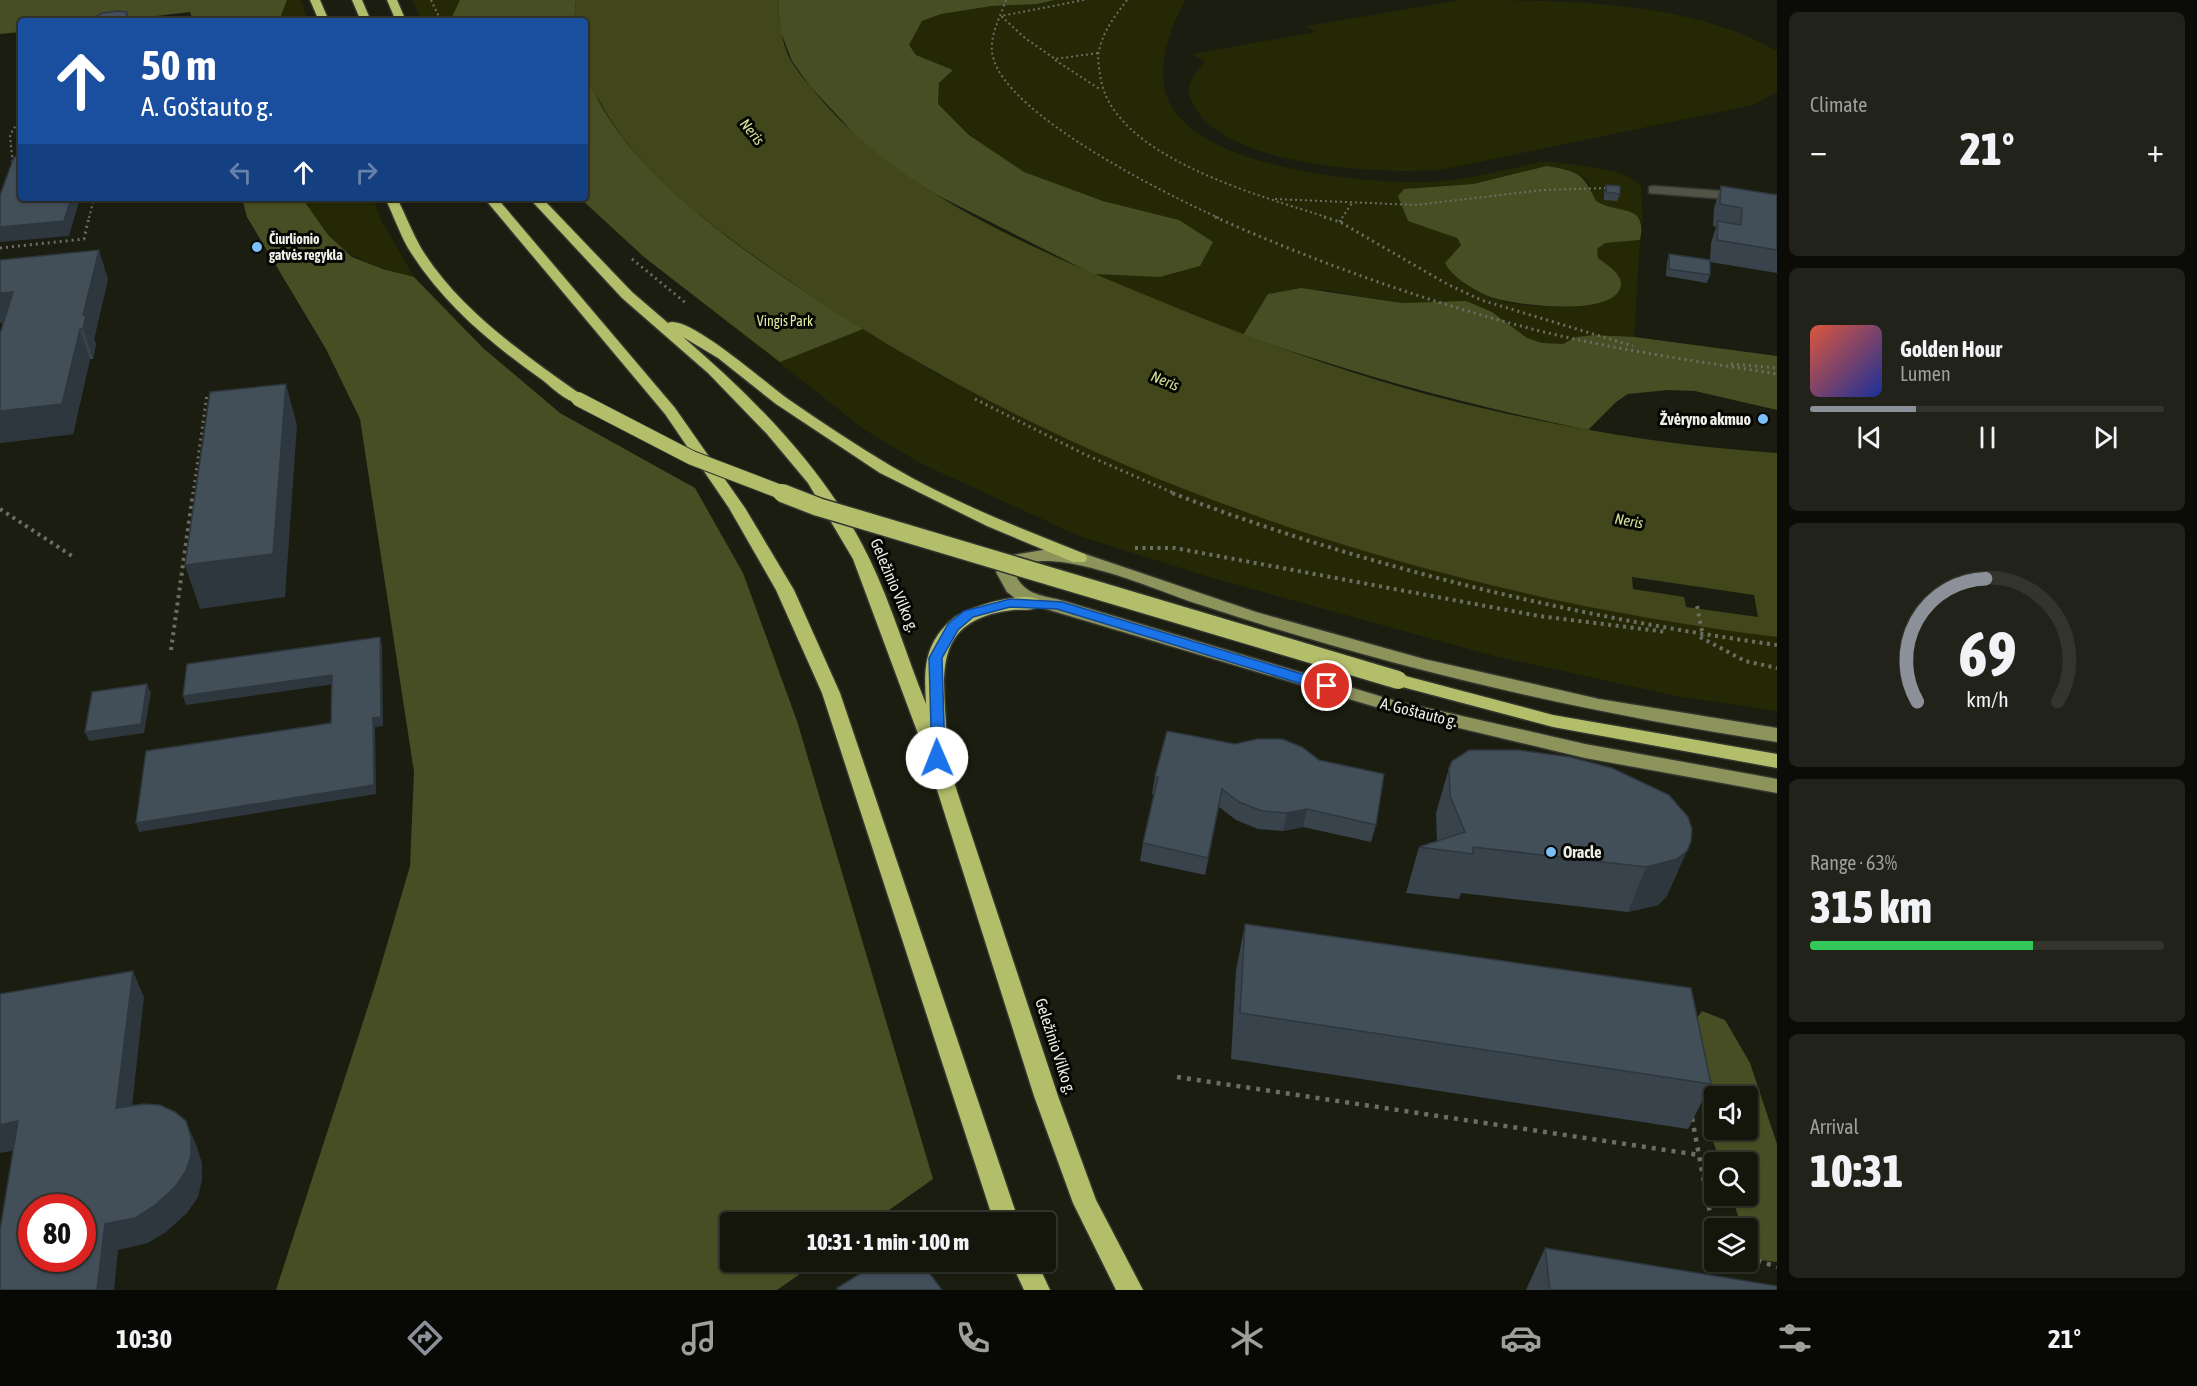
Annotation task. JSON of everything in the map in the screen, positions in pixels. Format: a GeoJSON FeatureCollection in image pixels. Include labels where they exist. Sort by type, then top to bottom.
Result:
{"type":"FeatureCollection","features":[{"type":"Feature","properties":{"kind":"highway"},"geometry":{"type":"LineString","coordinates":[[315,0],[323,18]]}},
{"type":"Feature","properties":{"kind":"highway"},"geometry":{"type":"LineString","coordinates":[[357,0],[365,18]]}},
{"type":"Feature","properties":{"kind":"highway"},"geometry":{"type":"LineString","coordinates":[[392,0],[399,18]]}},
{"type":"Feature","properties":{"kind":"highway"},"geometry":{"type":"LineString","coordinates":[[393,201],[414,247],[448,293],[505,348],[578,399],[692,458],[818,507],[1398,680],[1553,721],[1777,761]]}},
{"type":"Feature","properties":{"kind":"highway"},"geometry":{"type":"LineString","coordinates":[[493,201],[670,411],[737,507],[785,590],[831,693],[1004,1212]]}},
{"type":"Feature","properties":{"kind":"highway","name":"Geležinio Vilko g."},"geometry":{"type":"LineString","coordinates":[[538,201],[627,295],[713,370],[772,431],[815,481],[861,559],[937,758],[1046,1096],[1086,1203],[1130,1290]]}},
{"type":"Feature","properties":{"kind":"highway"},"geometry":{"type":"LineString","coordinates":[[627,295],[723,355],[781,401],[886,470],[993,523],[1079,558]]}},
{"type":"Feature","properties":{"kind":"highway"},"geometry":{"type":"LineString","coordinates":[[937,758],[935,658],[952,627],[969,614],[988,608],[1010,603],[1034,603]]}},
{"type":"Feature","properties":{"kind":"highway"},"geometry":{"type":"LineString","coordinates":[[1029,1272],[1037,1290]]}},
{"type":"Feature","properties":{"kind":"main road"},"geometry":{"type":"LineString","coordinates":[[1034,603],[1009,585],[1005,572],[1011,561],[1043,554],[1079,558],[1327,639],[1488,682],[1706,726],[1777,735]]}},
{"type":"Feature","properties":{"kind":"main road","name":"A. Goštauto g."},"geometry":{"type":"LineString","coordinates":[[1034,603],[1058,605],[1406,709],[1511,735],[1700,774],[1777,786]]}},
{"type":"Feature","properties":{"kind":"street"},"geometry":{"type":"LineString","coordinates":[[1653,190],[1777,199]]}},
{"type":"Feature","properties":{"kind":"path"},"geometry":{"type":"LineString","coordinates":[[431,0],[440,18]]}},
{"type":"Feature","properties":{"kind":"path"},"geometry":{"type":"LineString","coordinates":[[1006,0],[993,38],[992,57],[1004,83],[1026,104],[1103,157],[1212,215],[1299,252],[1394,286],[1546,332],[1777,374]]}},
{"type":"Feature","properties":{"kind":"path"},"geometry":{"type":"LineString","coordinates":[[1001,16],[1084,0]]}},
{"type":"Feature","properties":{"kind":"path"},"geometry":{"type":"LineString","coordinates":[[1102,91],[1098,53],[1109,23],[1127,0]]}},
{"type":"Feature","properties":{"kind":"path"},"geometry":{"type":"LineString","coordinates":[[1001,16],[1025,38],[1102,91],[1119,117],[1164,155],[1220,181],[1340,222],[1447,284],[1481,300],[1651,351]]}},
{"type":"Feature","properties":{"kind":"path"},"geometry":{"type":"LineString","coordinates":[[1055,59],[1098,53]]}},
{"type":"Feature","properties":{"kind":"path"},"geometry":{"type":"LineString","coordinates":[[18,122],[10,135],[15,170],[18,169]]}},
{"type":"Feature","properties":{"kind":"path"},"geometry":{"type":"LineString","coordinates":[[1268,199],[1416,205],[1477,196],[1577,188],[1653,190]]}},
{"type":"Feature","properties":{"kind":"path"},"geometry":{"type":"LineString","coordinates":[[0,248],[84,239],[93,201]]}},
{"type":"Feature","properties":{"kind":"path"},"geometry":{"type":"LineString","coordinates":[[1340,222],[1352,202]]}},
{"type":"Feature","properties":{"kind":"path"},"geometry":{"type":"LineString","coordinates":[[630,258],[694,310]]}},
{"type":"Feature","properties":{"kind":"path"},"geometry":{"type":"LineString","coordinates":[[1703,361],[1777,368]]}},
{"type":"Feature","properties":{"kind":"path"},"geometry":{"type":"LineString","coordinates":[[171,650],[207,394]]}},
{"type":"Feature","properties":{"kind":"path"},"geometry":{"type":"LineString","coordinates":[[975,399],[1126,473],[1200,504],[1294,536],[1435,577],[1552,607],[1697,635],[1777,645]]}},
{"type":"Feature","properties":{"kind":"path"},"geometry":{"type":"LineString","coordinates":[[0,509],[72,556]]}},
{"type":"Feature","properties":{"kind":"path"},"geometry":{"type":"LineString","coordinates":[[1128,548],[1175,548],[1539,616],[1697,635],[1745,662],[1777,668]]}},
{"type":"Feature","properties":{"kind":"path"},"geometry":{"type":"LineString","coordinates":[[1697,606],[1703,636]]}},
{"type":"Feature","properties":{"kind":"path"},"geometry":{"type":"LineString","coordinates":[[1177,1077],[1699,1155]]}},
{"type":"Feature","properties":{"kind":"path"},"geometry":{"type":"LineString","coordinates":[[1690,1109],[1711,1218]]}},
{"type":"Feature","properties":{"kind":"path"},"geometry":{"type":"LineString","coordinates":[[1758,1260],[1777,1267]]}},
{"type":"Feature","properties":{"kind":"green space"},"geometry":{"type":"Polygon","coordinates":[[[0,0],[287,0],[280,18],[192,18],[190,12],[139,18],[18,18],[18,32],[0,34],[0,0]]]}},
{"type":"Feature","properties":{"kind":"green space"},"geometry":{"type":"Polygon","coordinates":[[[287,0],[301,0],[307,18],[280,18],[287,0]]]}},
{"type":"Feature","properties":{"kind":"green space"},"geometry":{"type":"Polygon","coordinates":[[[412,0],[576,0],[574,18],[421,18],[412,0]]]}},
{"type":"Feature","properties":{"kind":"green space"},"geometry":{"type":"Polygon","coordinates":[[[460,0],[576,0],[574,18],[451,18],[460,0]]]}},
{"type":"Feature","properties":{"kind":"green space"},"geometry":{"type":"Polygon","coordinates":[[[778,0],[1055,0],[941,14],[922,21],[909,45],[916,55],[953,70],[939,83],[938,104],[969,135],[1024,172],[1103,201],[1179,220],[1213,242],[1200,266],[1160,277],[1093,274],[933,193],[893,167],[859,139],[809,85],[792,61],[780,30],[778,0]]]}},
{"type":"Feature","properties":{"kind":"green space"},"geometry":{"type":"Polygon","coordinates":[[[1055,0],[1186,0],[1174,24],[1165,52],[1163,81],[1166,94],[1172,107],[1191,128],[1218,145],[1251,158],[1327,175],[1397,182],[1436,182],[1546,162],[1596,168],[1625,175],[1641,186],[1643,225],[1640,218],[1595,201],[1587,179],[1567,169],[1547,166],[1473,184],[1412,188],[1420,226],[1448,234],[1458,240],[1461,245],[1445,263],[1466,283],[1494,299],[1523,305],[1581,306],[1607,265],[1598,258],[1597,249],[1605,243],[1640,240],[1634,337],[1595,335],[1576,337],[1563,344],[1542,343],[1527,338],[1492,312],[1402,303],[1324,290],[1268,294],[1243,335],[1093,274],[1160,277],[1200,266],[1179,220],[1100,200],[1043,180],[1013,166],[990,150],[938,104],[939,83],[953,70],[916,55],[908,45],[922,21],[941,14],[1055,0]]]}},
{"type":"Feature","properties":{"kind":"green space"},"geometry":{"type":"Polygon","coordinates":[[[1461,0],[1542,1],[1625,6],[1666,12],[1705,22],[1742,34],[1777,51],[1777,92],[1753,105],[1440,170],[1413,171],[1344,168],[1270,154],[1238,142],[1212,126],[1191,100],[1190,82],[1205,62],[1192,54],[1316,32],[1307,26],[1461,0]]]}},
{"type":"Feature","properties":{"kind":"green space","name":"Vingis Park"},"geometry":{"type":"Polygon","coordinates":[[[588,77],[604,110],[631,148],[665,184],[744,250],[863,329],[780,362],[644,257],[583,201],[588,201],[588,77]]]}},
{"type":"Feature","properties":{"kind":"green space"},"geometry":{"type":"Polygon","coordinates":[[[588,79],[625,143],[695,211],[792,283],[938,375],[1122,464],[1234,509],[1455,575],[1629,614],[1777,637],[1777,711],[1676,696],[1494,656],[1209,577],[1079,536],[920,463],[865,430],[644,257],[583,201],[588,201],[588,79]]]}},
{"type":"Feature","properties":{"kind":"green space"},"geometry":{"type":"Polygon","coordinates":[[[1547,166],[1573,172],[1587,184],[1596,201],[1630,212],[1640,220],[1640,240],[1605,243],[1597,249],[1598,258],[1621,280],[1616,295],[1602,302],[1584,306],[1539,305],[1500,300],[1482,293],[1458,278],[1445,263],[1461,245],[1457,238],[1408,221],[1398,196],[1404,189],[1473,184],[1547,166]]]}},
{"type":"Feature","properties":{"kind":"green space"},"geometry":{"type":"Polygon","coordinates":[[[243,201],[304,201],[328,235],[352,257],[383,269],[414,277],[483,348],[560,413],[695,488],[743,573],[797,721],[933,1179],[886,1212],[720,1212],[720,1272],[803,1272],[777,1290],[276,1290],[376,982],[410,866],[414,772],[360,419],[326,349],[247,217],[243,201]]]}},
{"type":"Feature","properties":{"kind":"green space"},"geometry":{"type":"Polygon","coordinates":[[[304,201],[374,201],[381,220],[414,277],[363,260],[348,252],[334,242],[311,216],[304,201]]]}},
{"type":"Feature","properties":{"kind":"green space"},"geometry":{"type":"Polygon","coordinates":[[[1301,288],[1402,303],[1466,301],[1492,312],[1527,338],[1542,343],[1563,344],[1576,337],[1595,335],[1634,337],[1777,356],[1777,410],[1695,391],[1668,390],[1628,394],[1616,402],[1588,430],[1414,388],[1243,335],[1268,294],[1301,288]]]}},
{"type":"Feature","properties":{"kind":"green space"},"geometry":{"type":"Polygon","coordinates":[[[1702,1011],[1725,1020],[1750,1063],[1758,1086],[1704,1086],[1704,1100],[1691,1026],[1702,1011]]]}},
{"type":"Feature","properties":{"kind":"green space"},"geometry":{"type":"Polygon","coordinates":[[[1758,1087],[1777,1144],[1777,1262],[1760,1260],[1758,1256],[1758,1218],[1739,1218],[1735,1206],[1758,1206],[1758,1152],[1717,1152],[1712,1140],[1758,1140],[1758,1087]]]}},
{"type":"Feature","properties":{"kind":"water","name":"Neris"},"geometry":{"type":"Polygon","coordinates":[[[576,0],[778,0],[783,39],[791,61],[820,98],[852,132],[889,163],[930,191],[1019,240],[1064,261],[1194,315],[1317,361],[1443,399],[1631,437],[1704,447],[1777,453],[1777,637],[1644,617],[1512,590],[1380,556],[1251,514],[1124,465],[1002,407],[884,342],[771,268],[722,233],[654,174],[616,128],[591,87],[588,80],[588,18],[574,18],[576,0]]]}},
{"type":"Feature","properties":{"kind":"pier"},"geometry":{"type":"Polygon","coordinates":[[[1632,577],[1754,595],[1758,617],[1686,607],[1684,597],[1633,589],[1632,577]]]}},
{"type":"Feature","properties":{"kind":"building"},"geometry":{"type":"Polygon","coordinates":[[[127,12],[126,18],[93,18],[102,13],[127,12]]]}},
{"type":"Feature","properties":{"kind":"building"},"geometry":{"type":"Polygon","coordinates":[[[18,156],[18,201],[70,201],[64,221],[0,227],[0,195],[14,157],[18,156]]]}},
{"type":"Feature","properties":{"kind":"building"},"geometry":{"type":"Polygon","coordinates":[[[1606,185],[1620,186],[1620,194],[1606,192],[1606,185]]]}},
{"type":"Feature","properties":{"kind":"building"},"geometry":{"type":"Polygon","coordinates":[[[1721,186],[1777,195],[1777,250],[1717,240],[1718,221],[1741,225],[1742,208],[1720,204],[1721,186]]]}},
{"type":"Feature","properties":{"kind":"building"},"geometry":{"type":"Polygon","coordinates":[[[99,250],[83,315],[86,315],[83,329],[80,329],[62,404],[0,411],[0,334],[13,292],[0,293],[0,260],[99,250]]]}},
{"type":"Feature","properties":{"kind":"building"},"geometry":{"type":"Polygon","coordinates":[[[1669,254],[1710,260],[1710,275],[1669,269],[1669,254]]]}},
{"type":"Feature","properties":{"kind":"building"},"geometry":{"type":"Polygon","coordinates":[[[286,384],[273,554],[185,565],[210,392],[286,384]]]}},
{"type":"Feature","properties":{"kind":"building"},"geometry":{"type":"Polygon","coordinates":[[[380,637],[381,717],[373,718],[374,785],[136,823],[146,751],[331,723],[332,675],[183,696],[187,664],[380,637]]]}},
{"type":"Feature","properties":{"kind":"building"},"geometry":{"type":"Polygon","coordinates":[[[147,684],[141,724],[85,732],[92,692],[147,684]]]}},
{"type":"Feature","properties":{"kind":"building"},"geometry":{"type":"Polygon","coordinates":[[[1167,731],[1235,744],[1257,739],[1282,739],[1302,747],[1319,760],[1384,774],[1376,825],[1307,809],[1287,813],[1262,811],[1239,802],[1222,789],[1208,858],[1143,843],[1158,777],[1155,776],[1167,731]]]}},
{"type":"Feature","properties":{"kind":"building"},"geometry":{"type":"Polygon","coordinates":[[[1469,750],[1519,750],[1570,757],[1612,768],[1669,795],[1688,817],[1692,829],[1687,851],[1677,859],[1646,867],[1473,847],[1473,854],[1419,847],[1465,832],[1450,796],[1449,768],[1452,761],[1469,750]]]}},
{"type":"Feature","properties":{"kind":"building"},"geometry":{"type":"Polygon","coordinates":[[[1245,924],[1691,988],[1711,1084],[1240,1013],[1245,924]]]}},
{"type":"Feature","properties":{"kind":"building"},"geometry":{"type":"Polygon","coordinates":[[[133,971],[116,1108],[144,1104],[160,1105],[175,1112],[186,1121],[191,1137],[191,1155],[186,1171],[175,1187],[154,1206],[135,1218],[105,1224],[97,1290],[0,1290],[0,1230],[18,1121],[0,1125],[0,994],[133,971]]]}},
{"type":"Feature","properties":{"kind":"building"},"geometry":{"type":"Polygon","coordinates":[[[1545,1248],[1777,1286],[1777,1290],[1550,1290],[1545,1248]]]}},
{"type":"Feature","properties":{"kind":"building"},"geometry":{"type":"Polygon","coordinates":[[[863,1272],[928,1272],[942,1290],[838,1290],[837,1288],[863,1272]]]}},
{"type":"Feature","properties":{"kind":"place","name":"Čiurlionio gatvės regykla"},"geometry":{"type":"Point","coordinates":[257,247]}},
{"type":"Feature","properties":{"kind":"place","name":"Žvėryno akmuo"},"geometry":{"type":"Point","coordinates":[1763,419]}},
{"type":"Feature","properties":{"kind":"place","name":"Oracle"},"geometry":{"type":"Point","coordinates":[1551,852]}},
{"type":"Feature","properties":{"kind":"route"},"geometry":{"type":"LineString","coordinates":[[937,758],[935,658],[952,627],[969,614],[1010,603],[1058,605],[1327,686]]}}]}
